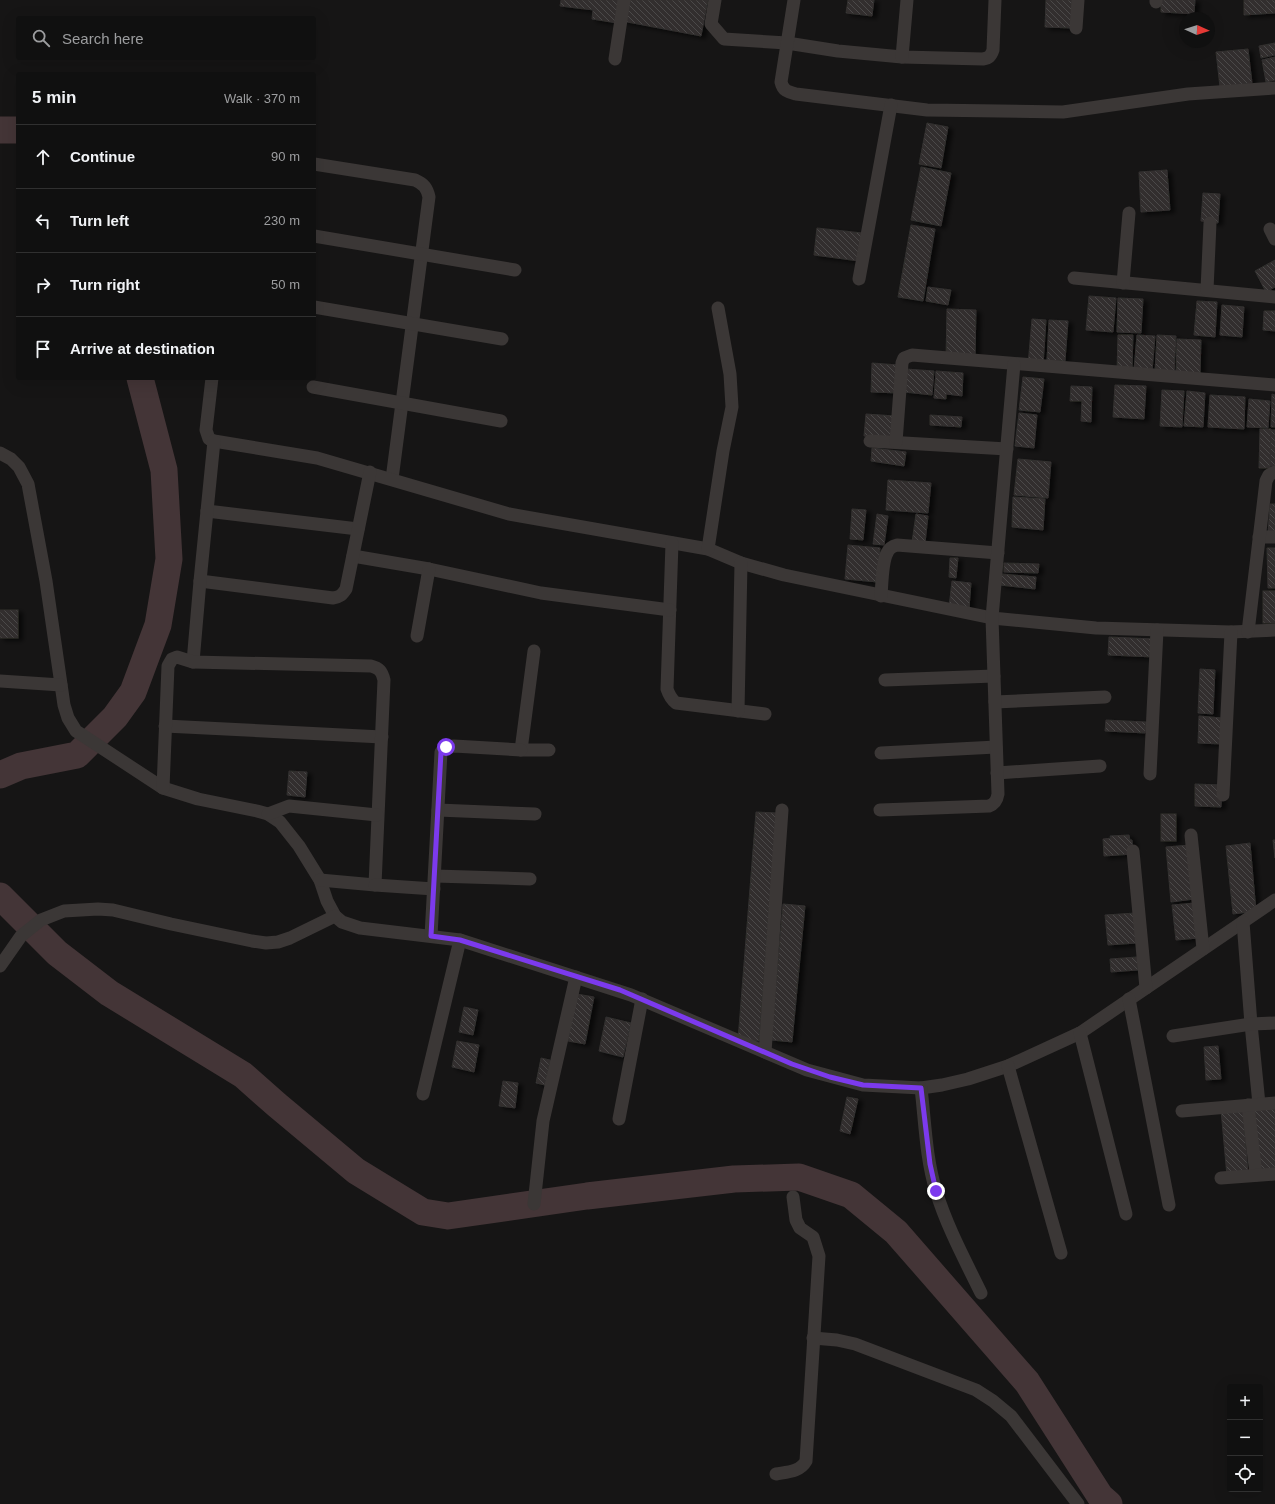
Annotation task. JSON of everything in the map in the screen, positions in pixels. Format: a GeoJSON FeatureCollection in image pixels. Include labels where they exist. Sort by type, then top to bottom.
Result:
{"type":"FeatureCollection","features":[{"type":"Feature","properties":{"kind":"street"},"geometry":{"type":"LineString","coordinates":[[615,59],[624,0]]}},
{"type":"Feature","properties":{"kind":"street"},"geometry":{"type":"LineString","coordinates":[[715,0],[711,24],[724,39],[787,43],[838,51],[902,57],[988,58],[992,56],[993,50],[995,0]]}},
{"type":"Feature","properties":{"kind":"street"},"geometry":{"type":"LineString","coordinates":[[794,0],[781,82],[783,88],[796,94],[926,110],[1063,112],[1188,94],[1275,88]]}},
{"type":"Feature","properties":{"kind":"street"},"geometry":{"type":"LineString","coordinates":[[902,57],[907,0]]}},
{"type":"Feature","properties":{"kind":"street"},"geometry":{"type":"LineString","coordinates":[[1076,28],[1078,0]]}},
{"type":"Feature","properties":{"kind":"street"},"geometry":{"type":"LineString","coordinates":[[859,279],[891,106]]}},
{"type":"Feature","properties":{"kind":"street"},"geometry":{"type":"LineString","coordinates":[[316,164],[415,180],[422,183],[427,189],[429,197],[392,479]]}},
{"type":"Feature","properties":{"kind":"street"},"geometry":{"type":"LineString","coordinates":[[1123,283],[1129,213]]}},
{"type":"Feature","properties":{"kind":"street"},"geometry":{"type":"LineString","coordinates":[[1207,290],[1210,223]]}},
{"type":"Feature","properties":{"kind":"street"},"geometry":{"type":"LineString","coordinates":[[316,236],[515,270]]}},
{"type":"Feature","properties":{"kind":"street"},"geometry":{"type":"LineString","coordinates":[[1074,278],[1275,296]]}},
{"type":"Feature","properties":{"kind":"street"},"geometry":{"type":"LineString","coordinates":[[316,307],[502,339]]}},
{"type":"Feature","properties":{"kind":"street"},"geometry":{"type":"LineString","coordinates":[[708,549],[723,451],[732,407],[730,374],[718,308]]}},
{"type":"Feature","properties":{"kind":"street"},"geometry":{"type":"LineString","coordinates":[[896,442],[902,363],[904,358],[912,355],[1275,385]]}},
{"type":"Feature","properties":{"kind":"street"},"geometry":{"type":"LineString","coordinates":[[880,810],[992,805],[997,799],[992,618],[1014,364]]}},
{"type":"Feature","properties":{"kind":"street"},"geometry":{"type":"LineString","coordinates":[[212,380],[206,430],[209,439],[317,458],[370,472],[509,514],[708,549],[741,563],[784,575],[992,618],[1096,628],[1231,632],[1275,630]]}},
{"type":"Feature","properties":{"kind":"street"},"geometry":{"type":"LineString","coordinates":[[313,387],[402,402],[501,422]]}},
{"type":"Feature","properties":{"kind":"street"},"geometry":{"type":"LineString","coordinates":[[193,662],[214,441]]}},
{"type":"Feature","properties":{"kind":"street"},"geometry":{"type":"LineString","coordinates":[[870,441],[1007,449]]}},
{"type":"Feature","properties":{"kind":"street"},"geometry":{"type":"LineString","coordinates":[[0,453],[11,458],[19,467],[28,484],[46,581],[64,705],[68,718],[76,731],[163,788],[198,800],[268,814],[280,822],[300,846],[320,880],[334,916],[342,922],[360,928],[460,940],[576,976],[642,999],[807,1070],[863,1085],[921,1088],[968,1080],[1008,1066],[1080,1033],[1275,900]]}},
{"type":"Feature","properties":{"kind":"street"},"geometry":{"type":"LineString","coordinates":[[200,581],[333,598],[339,597],[346,588],[370,472]]}},
{"type":"Feature","properties":{"kind":"street"},"geometry":{"type":"LineString","coordinates":[[1248,632],[1266,481],[1269,475],[1275,472]]}},
{"type":"Feature","properties":{"kind":"street"},"geometry":{"type":"LineString","coordinates":[[207,511],[358,530]]}},
{"type":"Feature","properties":{"kind":"street"},"geometry":{"type":"LineString","coordinates":[[1259,537],[1275,536]]}},
{"type":"Feature","properties":{"kind":"street"},"geometry":{"type":"LineString","coordinates":[[672,543],[667,689],[671,699],[676,703],[765,714]]}},
{"type":"Feature","properties":{"kind":"street"},"geometry":{"type":"LineString","coordinates":[[881,596],[887,551],[897,545],[998,553]]}},
{"type":"Feature","properties":{"kind":"street"},"geometry":{"type":"LineString","coordinates":[[353,556],[429,569],[541,594],[670,610]]}},
{"type":"Feature","properties":{"kind":"street"},"geometry":{"type":"LineString","coordinates":[[738,710],[741,563]]}},
{"type":"Feature","properties":{"kind":"street"},"geometry":{"type":"LineString","coordinates":[[417,636],[429,569]]}},
{"type":"Feature","properties":{"kind":"street"},"geometry":{"type":"LineString","coordinates":[[1150,774],[1157,630]]}},
{"type":"Feature","properties":{"kind":"street"},"geometry":{"type":"LineString","coordinates":[[1223,795],[1231,632]]}},
{"type":"Feature","properties":{"kind":"street"},"geometry":{"type":"LineString","coordinates":[[521,750],[534,651]]}},
{"type":"Feature","properties":{"kind":"street"},"geometry":{"type":"LineString","coordinates":[[163,788],[168,666],[172,659],[177,657],[193,662],[370,666],[377,668],[381,671],[384,680],[375,884]]}},
{"type":"Feature","properties":{"kind":"street"},"geometry":{"type":"LineString","coordinates":[[885,680],[994,676]]}},
{"type":"Feature","properties":{"kind":"street"},"geometry":{"type":"LineString","coordinates":[[0,681],[61,685]]}},
{"type":"Feature","properties":{"kind":"street"},"geometry":{"type":"LineString","coordinates":[[995,702],[1105,697]]}},
{"type":"Feature","properties":{"kind":"street"},"geometry":{"type":"LineString","coordinates":[[165,726],[382,737]]}},
{"type":"Feature","properties":{"kind":"street"},"geometry":{"type":"LineString","coordinates":[[431,936],[441,752],[446,747],[454,746],[549,750]]}},
{"type":"Feature","properties":{"kind":"street"},"geometry":{"type":"LineString","coordinates":[[881,753],[996,746]]}},
{"type":"Feature","properties":{"kind":"street"},"geometry":{"type":"LineString","coordinates":[[997,773],[1100,766]]}},
{"type":"Feature","properties":{"kind":"street"},"geometry":{"type":"LineString","coordinates":[[268,814],[289,806],[377,815]]}},
{"type":"Feature","properties":{"kind":"street"},"geometry":{"type":"LineString","coordinates":[[438,810],[536,814]]}},
{"type":"Feature","properties":{"kind":"street"},"geometry":{"type":"LineString","coordinates":[[765,1052],[782,810]]}},
{"type":"Feature","properties":{"kind":"street"},"geometry":{"type":"LineString","coordinates":[[1191,834],[1203,949]]}},
{"type":"Feature","properties":{"kind":"street"},"geometry":{"type":"LineString","coordinates":[[1134,851],[1146,988]]}},
{"type":"Feature","properties":{"kind":"street"},"geometry":{"type":"LineString","coordinates":[[435,876],[530,879]]}},
{"type":"Feature","properties":{"kind":"street"},"geometry":{"type":"LineString","coordinates":[[320,880],[434,889]]}},
{"type":"Feature","properties":{"kind":"street"},"geometry":{"type":"LineString","coordinates":[[0,966],[21,936],[41,920],[64,911],[113,910],[171,924],[266,943],[278,942],[290,938],[334,916]]}},
{"type":"Feature","properties":{"kind":"street"},"geometry":{"type":"LineString","coordinates":[[1243,922],[1251,1024],[1256,1175]]}},
{"type":"Feature","properties":{"kind":"street"},"geometry":{"type":"LineString","coordinates":[[423,1094],[460,940]]}},
{"type":"Feature","properties":{"kind":"street"},"geometry":{"type":"LineString","coordinates":[[534,1204],[543,1121],[576,976]]}},
{"type":"Feature","properties":{"kind":"street"},"geometry":{"type":"LineString","coordinates":[[619,1119],[642,999]]}},
{"type":"Feature","properties":{"kind":"street"},"geometry":{"type":"LineString","coordinates":[[1129,999],[1169,1205]]}},
{"type":"Feature","properties":{"kind":"street"},"geometry":{"type":"LineString","coordinates":[[1172,1036],[1251,1024],[1275,1022]]}},
{"type":"Feature","properties":{"kind":"street"},"geometry":{"type":"LineString","coordinates":[[1080,1033],[1126,1214]]}},
{"type":"Feature","properties":{"kind":"street"},"geometry":{"type":"LineString","coordinates":[[1008,1066],[1062,1253]]}},
{"type":"Feature","properties":{"kind":"street"},"geometry":{"type":"LineString","coordinates":[[921,1088],[930,1164],[936,1191],[944,1214],[981,1293]]}},
{"type":"Feature","properties":{"kind":"street"},"geometry":{"type":"LineString","coordinates":[[1182,1111],[1275,1103]]}},
{"type":"Feature","properties":{"kind":"street"},"geometry":{"type":"LineString","coordinates":[[1221,1178],[1275,1174]]}},
{"type":"Feature","properties":{"kind":"street"},"geometry":{"type":"LineString","coordinates":[[776,1474],[797,1470],[803,1466],[806,1461],[814,1338],[819,1256],[813,1237],[800,1228],[796,1220],[793,1197]]}},
{"type":"Feature","properties":{"kind":"street"},"geometry":{"type":"LineString","coordinates":[[814,1338],[838,1340],[855,1344],[976,1390],[993,1401],[1011,1416],[1078,1504]]}},
{"type":"Feature","properties":{"kind":"building"},"geometry":{"type":"Polygon","coordinates":[[[561,0],[621,0],[617,23],[592,19],[593,10],[560,6],[561,0]]]}},
{"type":"Feature","properties":{"kind":"building"},"geometry":{"type":"Polygon","coordinates":[[[626,0],[708,0],[701,36],[622,21],[626,0]]]}},
{"type":"Feature","properties":{"kind":"building"},"geometry":{"type":"Polygon","coordinates":[[[848,0],[874,0],[872,16],[846,13],[848,0]]]}},
{"type":"Feature","properties":{"kind":"building"},"geometry":{"type":"Polygon","coordinates":[[[1046,0],[1072,0],[1071,28],[1045,27],[1046,0]]]}},
{"type":"Feature","properties":{"kind":"building"},"geometry":{"type":"Polygon","coordinates":[[[1161,0],[1195,0],[1194,12],[1161,12],[1161,0]]]}},
{"type":"Feature","properties":{"kind":"building"},"geometry":{"type":"Polygon","coordinates":[[[1244,0],[1275,0],[1275,13],[1244,15],[1244,0]]]}},
{"type":"Feature","properties":{"kind":"building"},"geometry":{"type":"Polygon","coordinates":[[[1275,43],[1275,55],[1261,58],[1259,46],[1275,43]]]}},
{"type":"Feature","properties":{"kind":"building"},"geometry":{"type":"Polygon","coordinates":[[[1248,49],[1252,83],[1220,87],[1216,52],[1248,49]]]}},
{"type":"Feature","properties":{"kind":"building"},"geometry":{"type":"Polygon","coordinates":[[[1275,57],[1275,80],[1266,82],[1262,60],[1275,57]]]}},
{"type":"Feature","properties":{"kind":"building"},"geometry":{"type":"Polygon","coordinates":[[[927,123],[948,127],[941,168],[919,164],[927,123]]]}},
{"type":"Feature","properties":{"kind":"building"},"geometry":{"type":"Polygon","coordinates":[[[921,167],[951,173],[941,226],[911,220],[921,167]]]}},
{"type":"Feature","properties":{"kind":"building"},"geometry":{"type":"Polygon","coordinates":[[[1167,170],[1170,210],[1141,212],[1139,172],[1167,170]]]}},
{"type":"Feature","properties":{"kind":"building"},"geometry":{"type":"Polygon","coordinates":[[[1203,193],[1220,194],[1218,223],[1201,221],[1203,193]]]}},
{"type":"Feature","properties":{"kind":"building"},"geometry":{"type":"Polygon","coordinates":[[[911,225],[935,229],[923,301],[898,297],[911,225]]]}},
{"type":"Feature","properties":{"kind":"building"},"geometry":{"type":"Polygon","coordinates":[[[817,228],[862,233],[859,261],[814,255],[817,228]]]}},
{"type":"Feature","properties":{"kind":"building"},"geometry":{"type":"Polygon","coordinates":[[[1275,260],[1275,287],[1266,292],[1255,271],[1275,260]]]}},
{"type":"Feature","properties":{"kind":"building"},"geometry":{"type":"Polygon","coordinates":[[[928,287],[951,290],[948,305],[926,301],[928,287]]]}},
{"type":"Feature","properties":{"kind":"building"},"geometry":{"type":"Polygon","coordinates":[[[1089,296],[1116,298],[1113,332],[1086,330],[1089,296]]]}},
{"type":"Feature","properties":{"kind":"building"},"geometry":{"type":"Polygon","coordinates":[[[1118,298],[1143,299],[1141,333],[1117,332],[1118,298]]]}},
{"type":"Feature","properties":{"kind":"building"},"geometry":{"type":"Polygon","coordinates":[[[1197,301],[1217,302],[1215,337],[1194,335],[1197,301]]]}},
{"type":"Feature","properties":{"kind":"building"},"geometry":{"type":"Polygon","coordinates":[[[1222,305],[1244,307],[1242,337],[1220,335],[1222,305]]]}},
{"type":"Feature","properties":{"kind":"building"},"geometry":{"type":"Polygon","coordinates":[[[947,309],[976,310],[975,358],[946,358],[947,309]]]}},
{"type":"Feature","properties":{"kind":"building"},"geometry":{"type":"Polygon","coordinates":[[[1264,311],[1275,311],[1275,331],[1263,330],[1264,311]]]}},
{"type":"Feature","properties":{"kind":"building"},"geometry":{"type":"Polygon","coordinates":[[[1032,319],[1046,320],[1043,366],[1028,365],[1032,319]]]}},
{"type":"Feature","properties":{"kind":"building"},"geometry":{"type":"Polygon","coordinates":[[[1049,320],[1068,321],[1065,361],[1047,360],[1049,320]]]}},
{"type":"Feature","properties":{"kind":"building"},"geometry":{"type":"Polygon","coordinates":[[[1118,335],[1133,335],[1132,370],[1117,370],[1118,335]]]}},
{"type":"Feature","properties":{"kind":"building"},"geometry":{"type":"Polygon","coordinates":[[[1137,335],[1155,336],[1152,372],[1134,370],[1137,335]]]}},
{"type":"Feature","properties":{"kind":"building"},"geometry":{"type":"Polygon","coordinates":[[[1157,335],[1176,336],[1174,373],[1155,372],[1157,335]]]}},
{"type":"Feature","properties":{"kind":"building"},"geometry":{"type":"Polygon","coordinates":[[[1177,339],[1201,340],[1200,375],[1176,374],[1177,339]]]}},
{"type":"Feature","properties":{"kind":"building"},"geometry":{"type":"Polygon","coordinates":[[[872,363],[899,365],[898,393],[871,392],[872,363]]]}},
{"type":"Feature","properties":{"kind":"building"},"geometry":{"type":"Polygon","coordinates":[[[906,369],[934,371],[932,395],[904,392],[906,369]]]}},
{"type":"Feature","properties":{"kind":"building"},"geometry":{"type":"Polygon","coordinates":[[[936,371],[963,373],[962,396],[946,394],[946,399],[934,398],[936,371]]]}},
{"type":"Feature","properties":{"kind":"building"},"geometry":{"type":"Polygon","coordinates":[[[1023,377],[1044,379],[1040,412],[1019,410],[1023,377]]]}},
{"type":"Feature","properties":{"kind":"building"},"geometry":{"type":"Polygon","coordinates":[[[1115,385],[1146,386],[1144,419],[1113,417],[1115,385]]]}},
{"type":"Feature","properties":{"kind":"building"},"geometry":{"type":"Polygon","coordinates":[[[1071,386],[1092,387],[1091,422],[1081,421],[1082,401],[1070,401],[1071,386]]]}},
{"type":"Feature","properties":{"kind":"building"},"geometry":{"type":"Polygon","coordinates":[[[1162,390],[1184,391],[1182,427],[1160,426],[1162,390]]]}},
{"type":"Feature","properties":{"kind":"building"},"geometry":{"type":"Polygon","coordinates":[[[1187,391],[1205,393],[1203,427],[1184,426],[1187,391]]]}},
{"type":"Feature","properties":{"kind":"building"},"geometry":{"type":"Polygon","coordinates":[[[1272,394],[1275,395],[1275,427],[1271,427],[1272,394]]]}},
{"type":"Feature","properties":{"kind":"building"},"geometry":{"type":"Polygon","coordinates":[[[1210,395],[1245,397],[1244,429],[1208,427],[1210,395]]]}},
{"type":"Feature","properties":{"kind":"building"},"geometry":{"type":"Polygon","coordinates":[[[1249,399],[1270,401],[1268,428],[1247,427],[1249,399]]]}},
{"type":"Feature","properties":{"kind":"building"},"geometry":{"type":"Polygon","coordinates":[[[1019,413],[1037,415],[1034,448],[1015,446],[1019,413]]]}},
{"type":"Feature","properties":{"kind":"building"},"geometry":{"type":"Polygon","coordinates":[[[866,414],[896,416],[893,439],[864,436],[866,414]]]}},
{"type":"Feature","properties":{"kind":"building"},"geometry":{"type":"Polygon","coordinates":[[[930,415],[962,417],[961,427],[930,425],[930,415]]]}},
{"type":"Feature","properties":{"kind":"building"},"geometry":{"type":"Polygon","coordinates":[[[1260,429],[1271,429],[1270,468],[1259,468],[1260,429]]]}},
{"type":"Feature","properties":{"kind":"building"},"geometry":{"type":"Polygon","coordinates":[[[1271,430],[1275,430],[1275,466],[1270,466],[1271,430]]]}},
{"type":"Feature","properties":{"kind":"building"},"geometry":{"type":"Polygon","coordinates":[[[872,448],[906,452],[904,466],[871,461],[872,448]]]}},
{"type":"Feature","properties":{"kind":"building"},"geometry":{"type":"Polygon","coordinates":[[[1018,459],[1051,462],[1048,498],[1014,495],[1018,459]]]}},
{"type":"Feature","properties":{"kind":"building"},"geometry":{"type":"Polygon","coordinates":[[[888,480],[931,483],[928,513],[886,510],[888,480]]]}},
{"type":"Feature","properties":{"kind":"building"},"geometry":{"type":"Polygon","coordinates":[[[1013,497],[1045,499],[1043,530],[1012,527],[1013,497]]]}},
{"type":"Feature","properties":{"kind":"building"},"geometry":{"type":"Polygon","coordinates":[[[1270,504],[1275,504],[1275,535],[1268,534],[1270,504]]]}},
{"type":"Feature","properties":{"kind":"building"},"geometry":{"type":"Polygon","coordinates":[[[852,509],[866,510],[863,540],[850,539],[852,509]]]}},
{"type":"Feature","properties":{"kind":"building"},"geometry":{"type":"Polygon","coordinates":[[[877,514],[888,516],[884,545],[873,544],[877,514]]]}},
{"type":"Feature","properties":{"kind":"building"},"geometry":{"type":"Polygon","coordinates":[[[916,514],[928,516],[925,543],[912,542],[916,514]]]}},
{"type":"Feature","properties":{"kind":"building"},"geometry":{"type":"Polygon","coordinates":[[[848,545],[880,548],[877,582],[845,579],[848,545]]]}},
{"type":"Feature","properties":{"kind":"building"},"geometry":{"type":"Polygon","coordinates":[[[1267,548],[1275,548],[1275,588],[1268,588],[1267,548]]]}},
{"type":"Feature","properties":{"kind":"building"},"geometry":{"type":"Polygon","coordinates":[[[950,558],[958,558],[956,578],[949,577],[950,558]]]}},
{"type":"Feature","properties":{"kind":"building"},"geometry":{"type":"Polygon","coordinates":[[[1004,563],[1039,564],[1038,573],[1004,572],[1004,563]]]}},
{"type":"Feature","properties":{"kind":"building"},"geometry":{"type":"Polygon","coordinates":[[[1001,574],[1036,577],[1035,589],[1000,585],[1001,574]]]}},
{"type":"Feature","properties":{"kind":"building"},"geometry":{"type":"Polygon","coordinates":[[[952,581],[971,583],[969,609],[949,607],[952,581]]]}},
{"type":"Feature","properties":{"kind":"building"},"geometry":{"type":"Polygon","coordinates":[[[1263,591],[1275,591],[1275,623],[1263,623],[1263,591]]]}},
{"type":"Feature","properties":{"kind":"building"},"geometry":{"type":"Polygon","coordinates":[[[0,610],[18,610],[18,638],[0,638],[0,610]]]}},
{"type":"Feature","properties":{"kind":"building"},"geometry":{"type":"Polygon","coordinates":[[[1109,637],[1154,639],[1153,657],[1108,655],[1109,637]]]}},
{"type":"Feature","properties":{"kind":"building"},"geometry":{"type":"Polygon","coordinates":[[[1200,669],[1215,670],[1213,714],[1198,713],[1200,669]]]}},
{"type":"Feature","properties":{"kind":"building"},"geometry":{"type":"Polygon","coordinates":[[[1199,716],[1222,718],[1221,744],[1198,743],[1199,716]]]}},
{"type":"Feature","properties":{"kind":"building"},"geometry":{"type":"Polygon","coordinates":[[[1106,720],[1146,722],[1145,733],[1105,731],[1106,720]]]}},
{"type":"Feature","properties":{"kind":"building"},"geometry":{"type":"Polygon","coordinates":[[[289,771],[307,772],[305,797],[287,795],[289,771]]]}},
{"type":"Feature","properties":{"kind":"building"},"geometry":{"type":"Polygon","coordinates":[[[1195,784],[1222,785],[1221,807],[1195,806],[1195,784]]]}},
{"type":"Feature","properties":{"kind":"building"},"geometry":{"type":"Polygon","coordinates":[[[756,812],[777,813],[759,1041],[738,1040],[756,812]]]}},
{"type":"Feature","properties":{"kind":"building"},"geometry":{"type":"Polygon","coordinates":[[[1161,814],[1176,814],[1176,841],[1161,841],[1161,814]]]}},
{"type":"Feature","properties":{"kind":"building"},"geometry":{"type":"Polygon","coordinates":[[[1129,835],[1130,840],[1132,840],[1133,854],[1104,856],[1103,839],[1111,838],[1110,836],[1129,835]]]}},
{"type":"Feature","properties":{"kind":"building"},"geometry":{"type":"Polygon","coordinates":[[[1273,840],[1275,840],[1275,858],[1273,840]]]}},
{"type":"Feature","properties":{"kind":"building"},"geometry":{"type":"Polygon","coordinates":[[[1250,843],[1256,911],[1233,914],[1226,846],[1250,843]]]}},
{"type":"Feature","properties":{"kind":"building"},"geometry":{"type":"Polygon","coordinates":[[[1190,845],[1195,899],[1171,902],[1166,847],[1190,845]]]}},
{"type":"Feature","properties":{"kind":"building"},"geometry":{"type":"Polygon","coordinates":[[[1195,903],[1199,938],[1176,940],[1172,905],[1195,903]]]}},
{"type":"Feature","properties":{"kind":"building"},"geometry":{"type":"Polygon","coordinates":[[[783,904],[805,906],[792,1042],[771,1040],[783,904]]]}},
{"type":"Feature","properties":{"kind":"building"},"geometry":{"type":"Polygon","coordinates":[[[1135,913],[1137,943],[1108,945],[1105,915],[1135,913]]]}},
{"type":"Feature","properties":{"kind":"building"},"geometry":{"type":"Polygon","coordinates":[[[1137,957],[1138,970],[1111,972],[1110,959],[1137,957]]]}},
{"type":"Feature","properties":{"kind":"building"},"geometry":{"type":"Polygon","coordinates":[[[577,994],[594,997],[585,1044],[568,1041],[577,994]]]}},
{"type":"Feature","properties":{"kind":"building"},"geometry":{"type":"Polygon","coordinates":[[[464,1007],[478,1010],[473,1035],[459,1032],[464,1007]]]}},
{"type":"Feature","properties":{"kind":"building"},"geometry":{"type":"Polygon","coordinates":[[[606,1017],[631,1023],[623,1057],[599,1051],[606,1017]]]}},
{"type":"Feature","properties":{"kind":"building"},"geometry":{"type":"Polygon","coordinates":[[[457,1041],[479,1045],[474,1072],[452,1067],[457,1041]]]}},
{"type":"Feature","properties":{"kind":"building"},"geometry":{"type":"Polygon","coordinates":[[[1218,1046],[1221,1079],[1206,1080],[1204,1047],[1218,1046]]]}},
{"type":"Feature","properties":{"kind":"building"},"geometry":{"type":"Polygon","coordinates":[[[541,1058],[550,1060],[545,1085],[536,1083],[541,1058]]]}},
{"type":"Feature","properties":{"kind":"building"},"geometry":{"type":"Polygon","coordinates":[[[503,1081],[518,1083],[515,1108],[499,1106],[503,1081]]]}},
{"type":"Feature","properties":{"kind":"building"},"geometry":{"type":"Polygon","coordinates":[[[847,1097],[858,1099],[850,1134],[840,1131],[847,1097]]]}},
{"type":"Feature","properties":{"kind":"building"},"geometry":{"type":"Polygon","coordinates":[[[1243,1108],[1248,1174],[1227,1176],[1221,1110],[1243,1108]]]}},
{"type":"Feature","properties":{"kind":"building"},"geometry":{"type":"Polygon","coordinates":[[[1275,1108],[1275,1169],[1258,1171],[1252,1110],[1275,1108]]]}},
{"type":"Feature","properties":{"kind":"waterway"},"geometry":{"type":"LineString","coordinates":[[0,130],[16,130]]}},
{"type":"Feature","properties":{"kind":"waterway"},"geometry":{"type":"LineString","coordinates":[[0,775],[21,766],[77,755],[115,717],[133,692],[158,625],[169,559],[164,470],[141,380]]}},
{"type":"Feature","properties":{"kind":"waterway"},"geometry":{"type":"LineString","coordinates":[[0,896],[57,953],[109,993],[243,1075],[356,1171],[423,1212],[448,1216],[587,1196],[734,1179],[799,1177],[851,1195],[896,1232],[1027,1382],[1100,1496],[1109,1504]]}},
{"type":"Feature","properties":{"kind":"route"},"geometry":{"type":"LineString","coordinates":[[446,747],[441,752],[431,936],[460,940],[620,990],[807,1070],[863,1085],[921,1088],[930,1164],[936,1191]]}}]}
